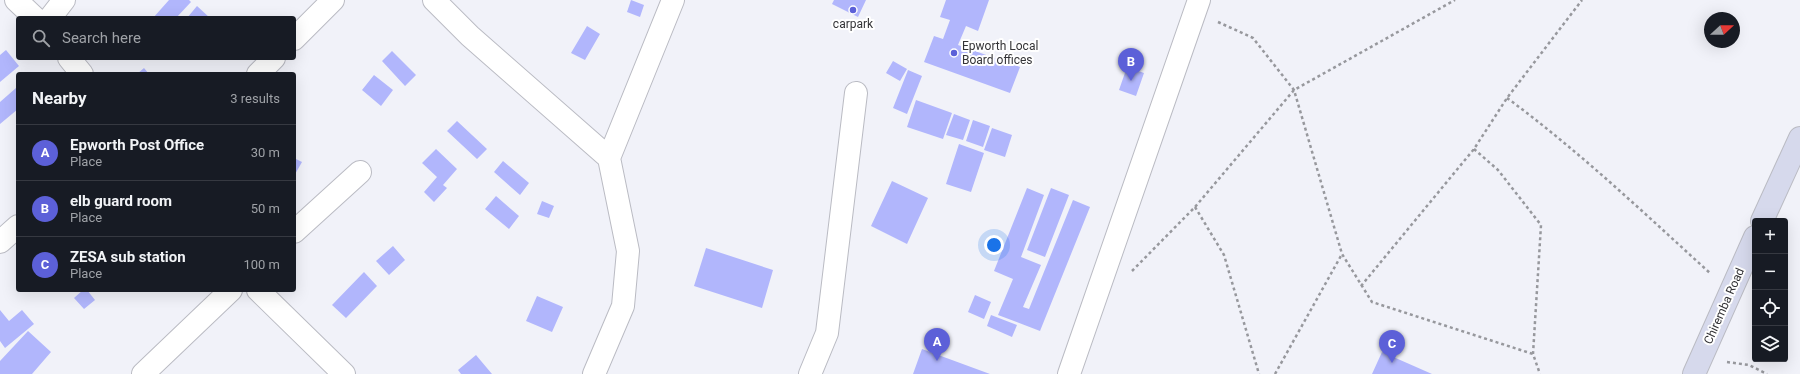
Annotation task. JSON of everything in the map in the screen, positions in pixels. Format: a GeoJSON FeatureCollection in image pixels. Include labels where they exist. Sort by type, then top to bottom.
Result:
{"type":"FeatureCollection","features":[{"type":"Feature","properties":{"kind":"main road"},"geometry":{"type":"LineString","coordinates":[[1763,218],[1800,138]]}},
{"type":"Feature","properties":{"kind":"main road","name":"Chiremba Road"},"geometry":{"type":"LineString","coordinates":[[1697,366],[1752,244]]}},
{"type":"Feature","properties":{"kind":"street"},"geometry":{"type":"LineString","coordinates":[[16,0],[33,16]]}},
{"type":"Feature","properties":{"kind":"street"},"geometry":{"type":"LineString","coordinates":[[52,16],[64,0]]}},
{"type":"Feature","properties":{"kind":"street"},"geometry":{"type":"LineString","coordinates":[[296,37],[333,0]]}},
{"type":"Feature","properties":{"kind":"street"},"geometry":{"type":"LineString","coordinates":[[434,0],[470,36],[609,158]]}},
{"type":"Feature","properties":{"kind":"street"},"geometry":{"type":"LineString","coordinates":[[594,374],[623,306],[628,251],[609,158],[673,0]]}},
{"type":"Feature","properties":{"kind":"street"},"geometry":{"type":"LineString","coordinates":[[1069,374],[1197,5]]}},
{"type":"Feature","properties":{"kind":"street"},"geometry":{"type":"LineString","coordinates":[[71,60],[80,72]]}},
{"type":"Feature","properties":{"kind":"street"},"geometry":{"type":"LineString","coordinates":[[260,72],[272,60]]}},
{"type":"Feature","properties":{"kind":"street"},"geometry":{"type":"LineString","coordinates":[[810,374],[827,333],[856,93]]}},
{"type":"Feature","properties":{"kind":"street"},"geometry":{"type":"LineString","coordinates":[[296,230],[360,172]]}},
{"type":"Feature","properties":{"kind":"street"},"geometry":{"type":"LineString","coordinates":[[0,242],[16,228]]}},
{"type":"Feature","properties":{"kind":"street"},"geometry":{"type":"LineString","coordinates":[[143,374],[229,292]]}},
{"type":"Feature","properties":{"kind":"street"},"geometry":{"type":"LineString","coordinates":[[260,292],[344,374]]}},
{"type":"Feature","properties":{"kind":"path"},"geometry":{"type":"LineString","coordinates":[[1128,275],[1195,207],[1294,90],[1455,0]]}},
{"type":"Feature","properties":{"kind":"path"},"geometry":{"type":"LineString","coordinates":[[1361,286],[1474,149],[1507,98],[1582,0]]}},
{"type":"Feature","properties":{"kind":"path"},"geometry":{"type":"LineString","coordinates":[[1197,5],[1253,38],[1294,90],[1342,254],[1372,302],[1533,354]]}},
{"type":"Feature","properties":{"kind":"path"},"geometry":{"type":"LineString","coordinates":[[1507,98],[1544,125],[1614,185],[1730,292]]}},
{"type":"Feature","properties":{"kind":"path"},"geometry":{"type":"LineString","coordinates":[[1474,149],[1498,170],[1541,225],[1533,354],[1540,374]]}},
{"type":"Feature","properties":{"kind":"path"},"geometry":{"type":"LineString","coordinates":[[1195,207],[1224,255],[1259,374]]}},
{"type":"Feature","properties":{"kind":"path"},"geometry":{"type":"LineString","coordinates":[[1275,374],[1342,254]]}},
{"type":"Feature","properties":{"kind":"path"},"geometry":{"type":"LineString","coordinates":[[1697,366],[1749,365],[1767,374]]}},
{"type":"Feature","properties":{"kind":"building"},"geometry":{"type":"Polygon","coordinates":[[[169,0],[189,0],[191,2],[178,16],[155,16],[169,0]]]}},
{"type":"Feature","properties":{"kind":"building"},"geometry":{"type":"Polygon","coordinates":[[[631,0],[644,5],[640,17],[627,12],[631,0]]]}},
{"type":"Feature","properties":{"kind":"building","name":"carpark"},"geometry":{"type":"Polygon","coordinates":[[[834,0],[866,0],[858,17],[832,4],[834,0]]]}},
{"type":"Feature","properties":{"kind":"building","name":"Epworth Local Board offices"},"geometry":{"type":"Polygon","coordinates":[[[946,0],[989,0],[978,31],[966,26],[958,45],[1020,67],[1010,93],[924,62],[934,36],[943,39],[950,20],[940,17],[946,0]]]}},
{"type":"Feature","properties":{"kind":"building"},"geometry":{"type":"Polygon","coordinates":[[[197,6],[208,16],[189,16],[197,6]]]}},
{"type":"Feature","properties":{"kind":"building"},"geometry":{"type":"Polygon","coordinates":[[[587,26],[600,34],[585,60],[571,53],[587,26]]]}},
{"type":"Feature","properties":{"kind":"building"},"geometry":{"type":"Polygon","coordinates":[[[6,50],[19,66],[0,82],[0,55],[6,50]]]}},
{"type":"Feature","properties":{"kind":"building"},"geometry":{"type":"Polygon","coordinates":[[[392,51],[416,75],[405,86],[382,61],[392,51]]]}},
{"type":"Feature","properties":{"kind":"building"},"geometry":{"type":"Polygon","coordinates":[[[893,61],[907,69],[900,81],[886,73],[893,61]]]}},
{"type":"Feature","properties":{"kind":"building"},"geometry":{"type":"Polygon","coordinates":[[[1127,67],[1144,73],[1136,96],[1119,90],[1127,67]]]}},
{"type":"Feature","properties":{"kind":"building"},"geometry":{"type":"Polygon","coordinates":[[[144,68],[147,72],[139,72],[144,68]]]}},
{"type":"Feature","properties":{"kind":"building"},"geometry":{"type":"Polygon","coordinates":[[[908,70],[922,76],[907,114],[893,108],[908,70]]]}},
{"type":"Feature","properties":{"kind":"building"},"geometry":{"type":"Polygon","coordinates":[[[374,75],[393,90],[381,106],[362,90],[374,75]]]}},
{"type":"Feature","properties":{"kind":"building"},"geometry":{"type":"Polygon","coordinates":[[[16,88],[16,111],[0,124],[0,102],[16,88]]]}},
{"type":"Feature","properties":{"kind":"building"},"geometry":{"type":"Polygon","coordinates":[[[916,100],[952,113],[943,139],[907,127],[916,100]]]}},
{"type":"Feature","properties":{"kind":"building"},"geometry":{"type":"Polygon","coordinates":[[[954,114],[970,120],[963,140],[946,135],[954,114]]]}},
{"type":"Feature","properties":{"kind":"building"},"geometry":{"type":"Polygon","coordinates":[[[973,120],[990,126],[983,147],[966,141],[973,120]]]}},
{"type":"Feature","properties":{"kind":"building"},"geometry":{"type":"Polygon","coordinates":[[[457,121],[487,149],[477,159],[447,131],[457,121]]]}},
{"type":"Feature","properties":{"kind":"building"},"geometry":{"type":"Polygon","coordinates":[[[992,128],[1012,135],[1005,157],[984,150],[992,128]]]}},
{"type":"Feature","properties":{"kind":"building"},"geometry":{"type":"Polygon","coordinates":[[[959,144],[984,153],[971,192],[946,184],[959,144]]]}},
{"type":"Feature","properties":{"kind":"building"},"geometry":{"type":"Polygon","coordinates":[[[436,149],[457,169],[443,185],[447,188],[434,202],[424,192],[437,177],[422,163],[436,149]]]}},
{"type":"Feature","properties":{"kind":"building"},"geometry":{"type":"Polygon","coordinates":[[[296,159],[302,162],[296,172],[296,159]]]}},
{"type":"Feature","properties":{"kind":"building"},"geometry":{"type":"Polygon","coordinates":[[[503,161],[529,183],[520,195],[494,172],[503,161]]]}},
{"type":"Feature","properties":{"kind":"building"},"geometry":{"type":"Polygon","coordinates":[[[892,181],[928,198],[907,244],[871,226],[892,181]]]}},
{"type":"Feature","properties":{"kind":"building"},"geometry":{"type":"Polygon","coordinates":[[[1027,188],[1044,195],[1021,257],[1041,265],[1023,307],[1029,309],[1073,200],[1090,207],[1040,331],[998,315],[1013,279],[994,271],[1027,188]]]}},
{"type":"Feature","properties":{"kind":"building"},"geometry":{"type":"Polygon","coordinates":[[[1051,188],[1069,195],[1045,257],[1027,250],[1051,188]]]}},
{"type":"Feature","properties":{"kind":"building"},"geometry":{"type":"Polygon","coordinates":[[[496,196],[519,216],[509,229],[485,209],[496,196]]]}},
{"type":"Feature","properties":{"kind":"building"},"geometry":{"type":"Polygon","coordinates":[[[542,201],[554,206],[549,218],[537,214],[542,201]]]}},
{"type":"Feature","properties":{"kind":"building"},"geometry":{"type":"Polygon","coordinates":[[[393,246],[405,260],[389,275],[376,261],[393,246]]]}},
{"type":"Feature","properties":{"kind":"building"},"geometry":{"type":"Polygon","coordinates":[[[706,248],[773,270],[762,308],[694,286],[706,248]]]}},
{"type":"Feature","properties":{"kind":"building"},"geometry":{"type":"Polygon","coordinates":[[[364,272],[377,286],[346,318],[332,305],[364,272]]]}},
{"type":"Feature","properties":{"kind":"building"},"geometry":{"type":"Polygon","coordinates":[[[81,292],[89,292],[95,300],[84,309],[74,298],[81,292]]]}},
{"type":"Feature","properties":{"kind":"building"},"geometry":{"type":"Polygon","coordinates":[[[975,295],[991,302],[984,319],[968,312],[975,295]]]}},
{"type":"Feature","properties":{"kind":"building"},"geometry":{"type":"Polygon","coordinates":[[[537,296],[563,307],[552,332],[526,321],[537,296]]]}},
{"type":"Feature","properties":{"kind":"building"},"geometry":{"type":"Polygon","coordinates":[[[0,310],[9,321],[22,310],[34,324],[5,348],[0,341],[0,310]]]}},
{"type":"Feature","properties":{"kind":"building"},"geometry":{"type":"Polygon","coordinates":[[[991,315],[1017,325],[1012,337],[987,326],[991,315]]]}},
{"type":"Feature","properties":{"kind":"building"},"geometry":{"type":"Polygon","coordinates":[[[28,331],[51,352],[32,374],[0,374],[0,361],[28,331]]]}},
{"type":"Feature","properties":{"kind":"building"},"geometry":{"type":"Polygon","coordinates":[[[922,349],[990,374],[913,374],[922,349]]]}},
{"type":"Feature","properties":{"kind":"building"},"geometry":{"type":"Polygon","coordinates":[[[1382,352],[1432,374],[1372,374],[1382,352]]]}},
{"type":"Feature","properties":{"kind":"building"},"geometry":{"type":"Polygon","coordinates":[[[476,355],[492,374],[461,374],[458,370],[476,355]]]}},
{"type":"Feature","properties":{"kind":"place","name":"carpark"},"geometry":{"type":"Point","coordinates":[853,10]}},
{"type":"Feature","properties":{"kind":"place","name":"Epworth Local Board offices"},"geometry":{"type":"Point","coordinates":[954,53]}},
{"type":"Feature","properties":{"kind":"place","name":"elb guard room"},"geometry":{"type":"Point","coordinates":[1131,81]}},
{"type":"Feature","properties":{"kind":"place","name":"Epworth Post Office"},"geometry":{"type":"Point","coordinates":[937,361]}},
{"type":"Feature","properties":{"kind":"place","name":"ZESA sub station"},"geometry":{"type":"Point","coordinates":[1392,363]}}]}
